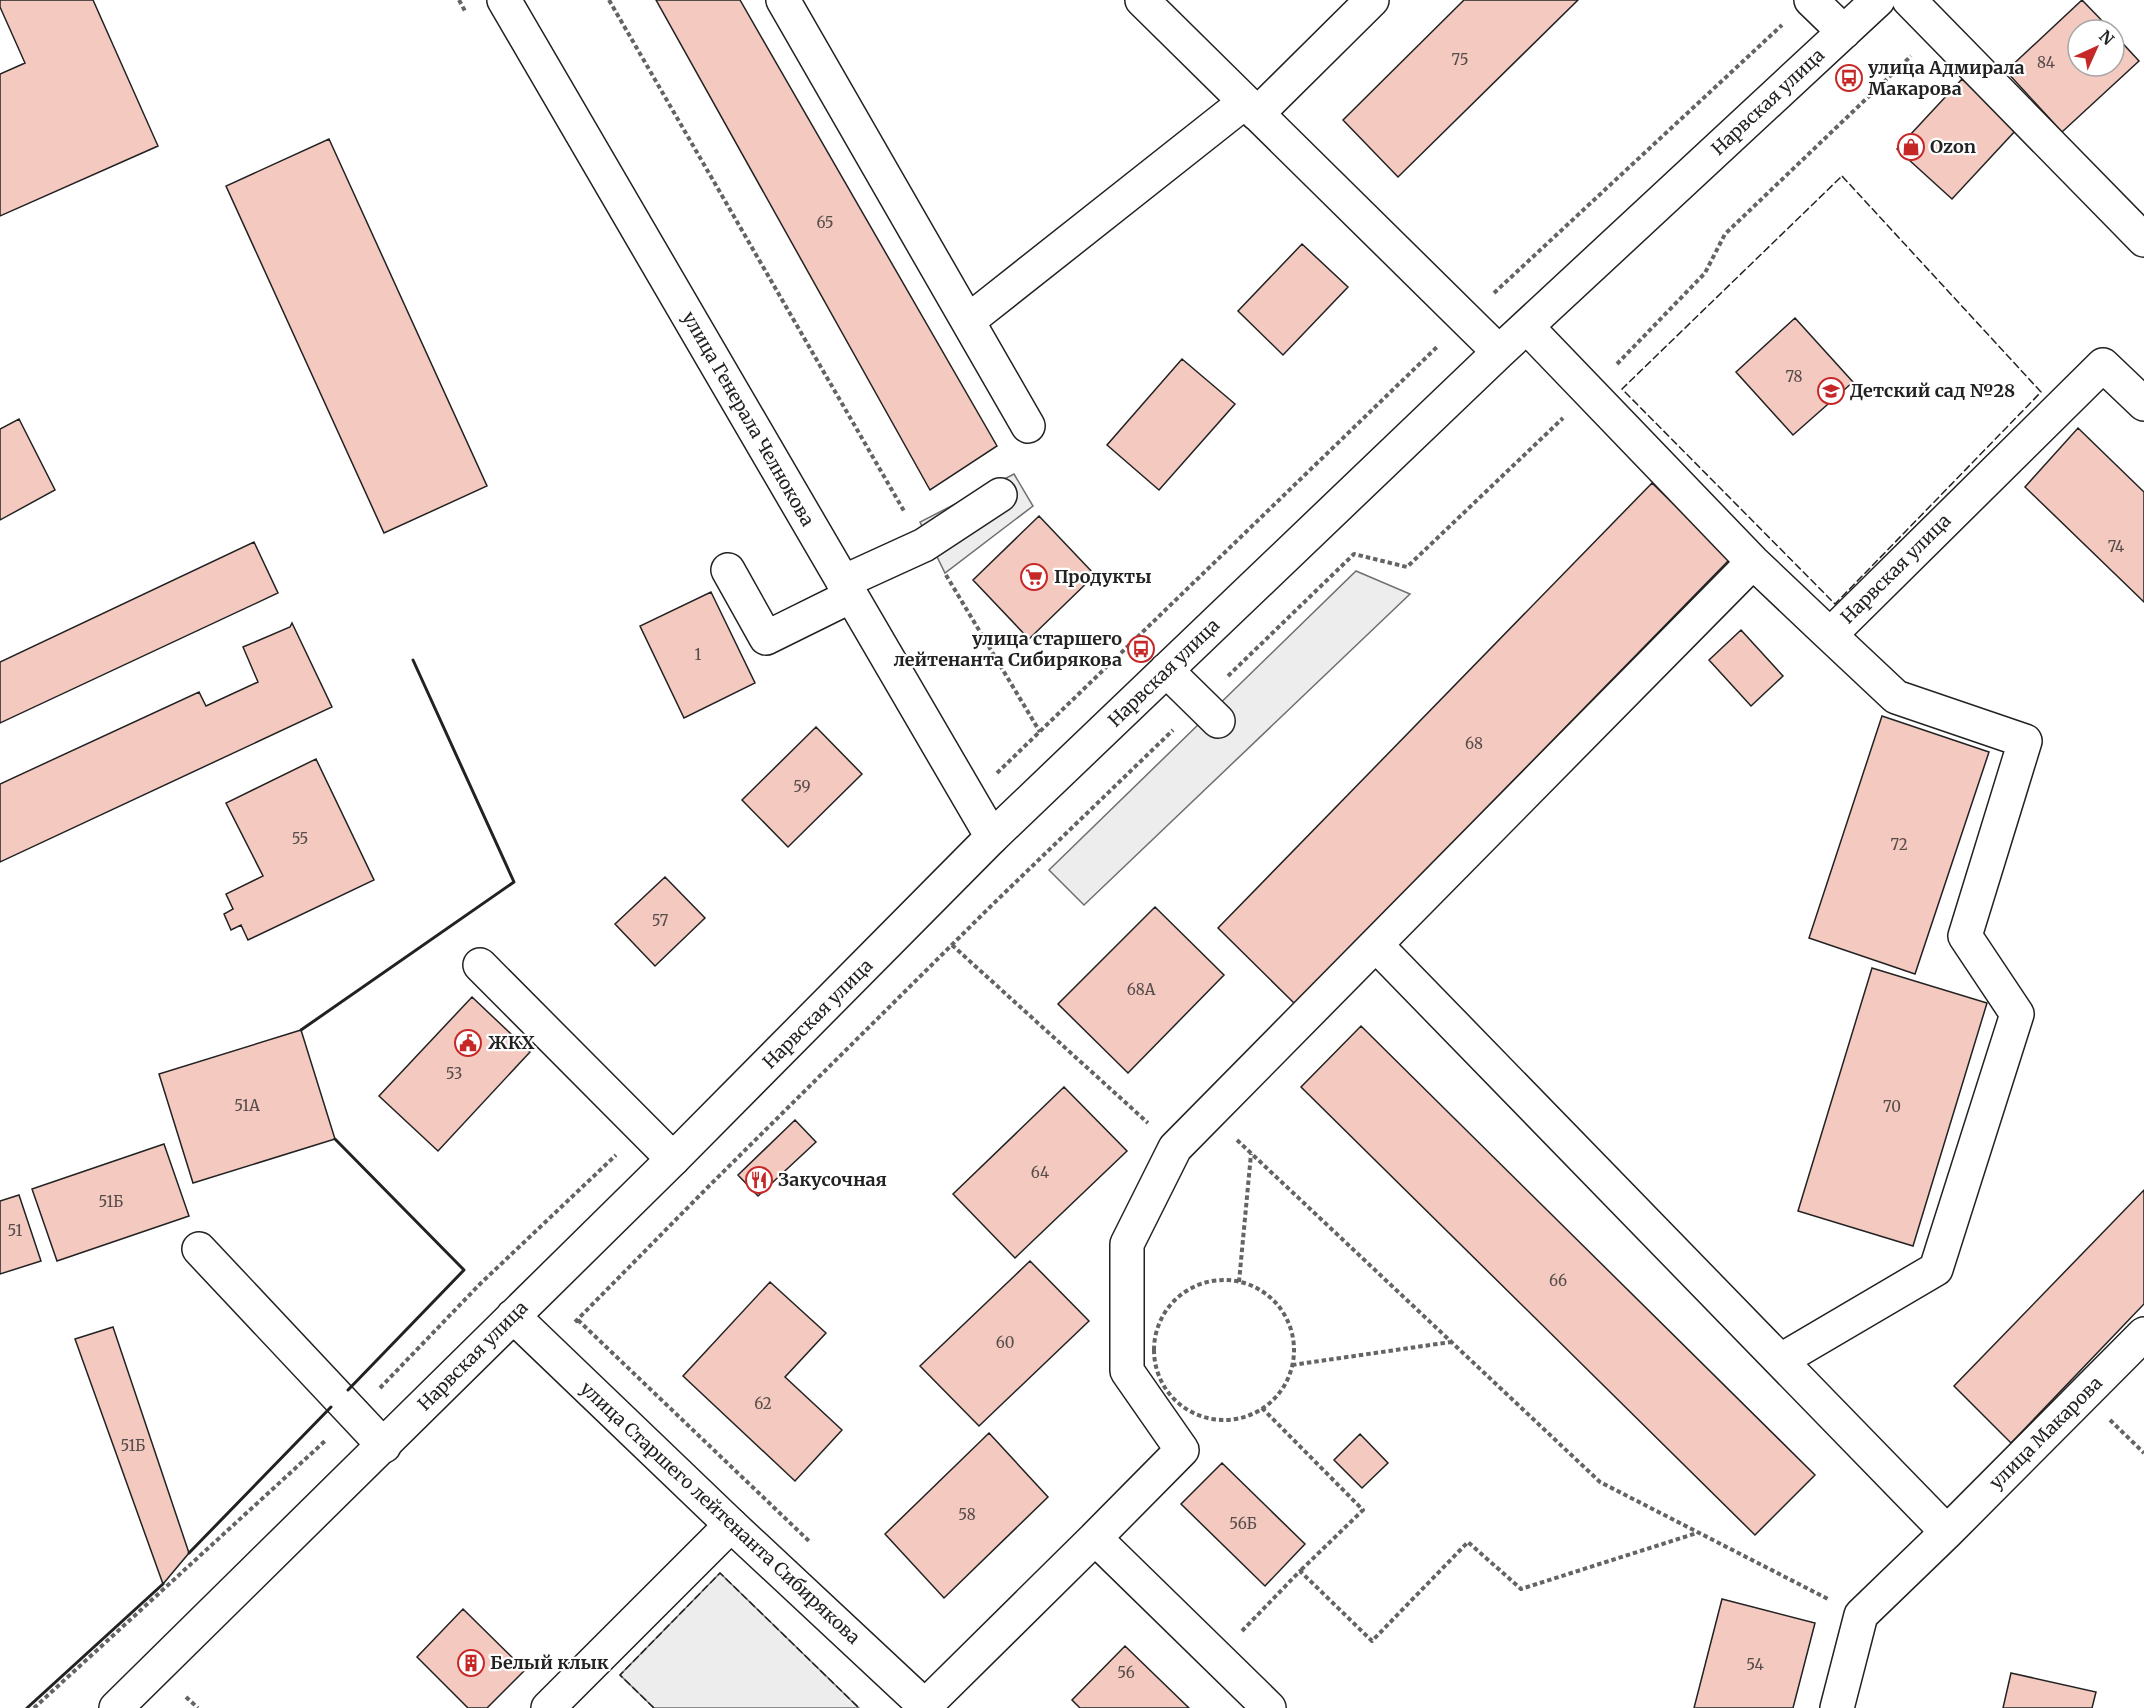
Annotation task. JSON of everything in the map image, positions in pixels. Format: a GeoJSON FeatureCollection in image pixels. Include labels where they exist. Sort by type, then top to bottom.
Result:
{"type":"FeatureCollection","features":[{"type":"Feature","properties":{"kind":"main road","name":"улица Генерала Челнокова"},"geometry":{"type":"LineString","coordinates":[[504,0],[992,837]]}},
{"type":"Feature","properties":{"kind":"main road"},"geometry":{"type":"LineString","coordinates":[[783,0],[1028,426]]}},
{"type":"Feature","properties":{"kind":"main road"},"geometry":{"type":"LineString","coordinates":[[1142,0],[1499,352]]}},
{"type":"Feature","properties":{"kind":"main road"},"geometry":{"type":"LineString","coordinates":[[968,321],[1251,108],[1372,0]]}},
{"type":"Feature","properties":{"kind":"main road"},"geometry":{"type":"LineString","coordinates":[[1811,0],[1844,32]]}},
{"type":"Feature","properties":{"kind":"main road","name":"Нарвская улица"},"geometry":{"type":"LineString","coordinates":[[116,1708],[673,1159],[992,837],[1499,352],[1878,0]]}},
{"type":"Feature","properties":{"kind":"main road"},"geometry":{"type":"LineString","coordinates":[[1909,0],[2144,240]]}},
{"type":"Feature","properties":{"kind":"main road","name":"Нарвская улица"},"geometry":{"type":"LineString","coordinates":[[1527,327],[1753,562],[1830,635],[2103,366],[2144,404]]}},
{"type":"Feature","properties":{"kind":"main road"},"geometry":{"type":"LineString","coordinates":[[728,570],[766,638],[924,545],[999,495]]}},
{"type":"Feature","properties":{"kind":"main road"},"geometry":{"type":"LineString","coordinates":[[926,1707],[1182,1449],[1126,1371],[1127,1244],[1175,1148],[1753,562]]}},
{"type":"Feature","properties":{"kind":"main road"},"geometry":{"type":"LineString","coordinates":[[1781,1360],[1935,1269],[2017,1014],[1965,936],[2025,741],[1896,697],[1830,635]]}},
{"type":"Feature","properties":{"kind":"main road"},"geometry":{"type":"LineString","coordinates":[[1166,670],[1209,712]]}},
{"type":"Feature","properties":{"kind":"main road"},"geometry":{"type":"LineString","coordinates":[[1376,945],[1947,1532],[1861,1615],[1836,1708]]}},
{"type":"Feature","properties":{"kind":"main road"},"geometry":{"type":"LineString","coordinates":[[480,965],[673,1159]]}},
{"type":"Feature","properties":{"kind":"main road"},"geometry":{"type":"LineString","coordinates":[[199,1249],[353,1416],[384,1446]]}},
{"type":"Feature","properties":{"kind":"main road","name":"улица Старшего лейтенанта Сибирякова"},"geometry":{"type":"LineString","coordinates":[[513,1316],[731,1525],[926,1707]]}},
{"type":"Feature","properties":{"kind":"main road","name":"улица Макарова"},"geometry":{"type":"LineString","coordinates":[[1947,1532],[2144,1334]]}},
{"type":"Feature","properties":{"kind":"main road"},"geometry":{"type":"LineString","coordinates":[[548,1708],[731,1525]]}},
{"type":"Feature","properties":{"kind":"main road"},"geometry":{"type":"LineString","coordinates":[[1095,1538],[1269,1708]]}},
{"type":"Feature","properties":{"kind":"path"},"geometry":{"type":"LineString","coordinates":[[609,0],[924,545],[945,573],[1040,732]]}},
{"type":"Feature","properties":{"kind":"path"},"geometry":{"type":"LineString","coordinates":[[993,778],[1466,319],[1783,24]]}},
{"type":"Feature","properties":{"kind":"path"},"geometry":{"type":"LineString","coordinates":[[816,1548],[578,1320],[707,1188],[952,945],[1209,712],[1354,554],[1407,567],[1589,393],[1706,273],[1725,234],[1938,30]]}},
{"type":"Feature","properties":{"kind":"path"},"geometry":{"type":"LineString","coordinates":[[952,945],[1175,1148]]}},
{"type":"Feature","properties":{"kind":"path"},"geometry":{"type":"LineString","coordinates":[[1209,1113],[1600,1482],[1861,1615]]}},
{"type":"Feature","properties":{"kind":"path"},"geometry":{"type":"LineString","coordinates":[[34,1708],[353,1416],[480,1284],[644,1130]]}},
{"type":"Feature","properties":{"kind":"path"},"geometry":{"type":"LineString","coordinates":[[1239,1282],[1251,1153]]}},
{"type":"Feature","properties":{"kind":"path"},"geometry":{"type":"LineString","coordinates":[[1227,1280],[1239,1282],[1250,1285],[1270,1297],[1285,1315],[1293,1336],[1292,1365],[1287,1382],[1272,1401],[1254,1414],[1231,1420],[1208,1418],[1187,1410],[1169,1394],[1158,1374],[1153,1351],[1156,1329],[1167,1308],[1184,1292],[1205,1282],[1227,1280]]}},
{"type":"Feature","properties":{"kind":"path"},"geometry":{"type":"LineString","coordinates":[[1292,1365],[1451,1342]]}},
{"type":"Feature","properties":{"kind":"path"},"geometry":{"type":"LineString","coordinates":[[1216,1657],[1363,1510],[1262,1408]]}},
{"type":"Feature","properties":{"kind":"path"},"geometry":{"type":"LineString","coordinates":[[1300,1571],[1372,1641],[1468,1542],[1521,1589],[1697,1533]]}},
{"type":"Feature","properties":{"kind":"path"},"geometry":{"type":"LineString","coordinates":[[186,1696],[198,1708]]}},
{"type":"Feature","properties":{"kind":"shaded area"},"geometry":{"type":"Polygon","coordinates":[[[1014,474],[1033,506],[945,573],[920,522],[1014,474]]]}},
{"type":"Feature","properties":{"kind":"shaded area"},"geometry":{"type":"Polygon","coordinates":[[[1356,571],[1410,594],[1084,905],[1049,870],[1356,571]]]}},
{"type":"Feature","properties":{"kind":"shaded area"},"geometry":{"type":"Polygon","coordinates":[[[720,1573],[859,1708],[654,1708],[620,1675],[720,1573]]]}},
{"type":"Feature","properties":{"kind":"building"},"geometry":{"type":"Polygon","coordinates":[[[0,0],[93,0],[158,146],[0,216],[0,74],[25,63],[0,7],[0,0]]]}},
{"type":"Feature","properties":{"kind":"building"},"geometry":{"type":"Polygon","coordinates":[[[656,0],[740,0],[997,446],[930,490],[656,0]]]}},
{"type":"Feature","properties":{"kind":"building"},"geometry":{"type":"Polygon","coordinates":[[[1464,0],[1578,0],[1398,177],[1343,120],[1464,0]]]}},
{"type":"Feature","properties":{"kind":"building"},"geometry":{"type":"Polygon","coordinates":[[[2082,0],[2099,18],[2066,18],[2066,78],[2121,78],[2062,132],[2006,71],[2082,0]]]}},
{"type":"Feature","properties":{"kind":"building"},"geometry":{"type":"Polygon","coordinates":[[[2126,47],[2139,61],[2126,73],[2126,47]]]}},
{"type":"Feature","properties":{"kind":"building"},"geometry":{"type":"Polygon","coordinates":[[[1962,79],[2016,130],[1952,199],[1897,149],[1962,79]]]}},
{"type":"Feature","properties":{"kind":"building"},"geometry":{"type":"Polygon","coordinates":[[[329,139],[487,486],[384,533],[226,186],[329,139]]]}},
{"type":"Feature","properties":{"kind":"building"},"geometry":{"type":"Polygon","coordinates":[[[1302,244],[1348,287],[1283,355],[1238,311],[1302,244]]]}},
{"type":"Feature","properties":{"kind":"building"},"geometry":{"type":"Polygon","coordinates":[[[1795,318],[1853,382],[1793,435],[1736,372],[1795,318]]]}},
{"type":"Feature","properties":{"kind":"building"},"geometry":{"type":"Polygon","coordinates":[[[1182,359],[1235,404],[1159,490],[1107,445],[1182,359]]]}},
{"type":"Feature","properties":{"kind":"building"},"geometry":{"type":"Polygon","coordinates":[[[19,419],[55,490],[0,520],[0,429],[19,419]]]}},
{"type":"Feature","properties":{"kind":"building"},"geometry":{"type":"Polygon","coordinates":[[[2078,428],[2144,492],[2144,602],[2025,487],[2078,428]]]}},
{"type":"Feature","properties":{"kind":"building"},"geometry":{"type":"Polygon","coordinates":[[[1652,483],[1730,559],[1295,1004],[1218,928],[1652,483]]]}},
{"type":"Feature","properties":{"kind":"building","name":"Продукты"},"geometry":{"type":"Polygon","coordinates":[[[1039,516],[1095,575],[1029,639],[973,580],[1039,516]]]}},
{"type":"Feature","properties":{"kind":"building"},"geometry":{"type":"Polygon","coordinates":[[[254,542],[278,593],[0,723],[0,662],[254,542]]]}},
{"type":"Feature","properties":{"kind":"building"},"geometry":{"type":"Polygon","coordinates":[[[711,592],[755,683],[684,718],[640,626],[711,592]]]}},
{"type":"Feature","properties":{"kind":"building"},"geometry":{"type":"Polygon","coordinates":[[[292,623],[332,707],[0,862],[0,784],[199,692],[206,706],[258,682],[243,647],[290,627],[292,623]]]}},
{"type":"Feature","properties":{"kind":"building"},"geometry":{"type":"Polygon","coordinates":[[[1741,630],[1783,676],[1751,706],[1709,660],[1741,630]]]}},
{"type":"Feature","properties":{"kind":"building"},"geometry":{"type":"Polygon","coordinates":[[[1882,716],[1989,752],[1915,974],[1809,938],[1882,716]]]}},
{"type":"Feature","properties":{"kind":"building"},"geometry":{"type":"Polygon","coordinates":[[[816,727],[862,774],[788,847],[742,800],[816,727]]]}},
{"type":"Feature","properties":{"kind":"building"},"geometry":{"type":"Polygon","coordinates":[[[316,759],[374,880],[248,940],[241,925],[231,930],[224,914],[233,909],[226,894],[263,876],[226,803],[316,759]]]}},
{"type":"Feature","properties":{"kind":"building"},"geometry":{"type":"Polygon","coordinates":[[[665,877],[705,918],[655,966],[615,924],[665,877]]]}},
{"type":"Feature","properties":{"kind":"building"},"geometry":{"type":"Polygon","coordinates":[[[1155,907],[1224,975],[1128,1073],[1058,1004],[1155,907]]]}},
{"type":"Feature","properties":{"kind":"building"},"geometry":{"type":"Polygon","coordinates":[[[1872,968],[1987,1003],[1913,1246],[1798,1211],[1872,968]]]}},
{"type":"Feature","properties":{"kind":"building"},"geometry":{"type":"Polygon","coordinates":[[[472,997],[530,1052],[438,1151],[379,1096],[472,997]]]}},
{"type":"Feature","properties":{"kind":"building"},"geometry":{"type":"Polygon","coordinates":[[[1361,1026],[1815,1475],[1755,1535],[1301,1087],[1361,1026]]]}},
{"type":"Feature","properties":{"kind":"building"},"geometry":{"type":"Polygon","coordinates":[[[301,1030],[335,1139],[193,1183],[159,1074],[301,1030]]]}},
{"type":"Feature","properties":{"kind":"building"},"geometry":{"type":"Polygon","coordinates":[[[1064,1087],[1127,1151],[1015,1258],[953,1194],[1064,1087]]]}},
{"type":"Feature","properties":{"kind":"building"},"geometry":{"type":"Polygon","coordinates":[[[795,1120],[816,1142],[758,1196],[738,1175],[795,1120]]]}},
{"type":"Feature","properties":{"kind":"building"},"geometry":{"type":"Polygon","coordinates":[[[164,1144],[189,1216],[57,1261],[32,1189],[164,1144]]]}},
{"type":"Feature","properties":{"kind":"building"},"geometry":{"type":"Polygon","coordinates":[[[2144,1190],[2144,1304],[2011,1443],[1954,1386],[2144,1190]]]}},
{"type":"Feature","properties":{"kind":"building"},"geometry":{"type":"Polygon","coordinates":[[[19,1195],[41,1261],[0,1274],[0,1201],[19,1195]]]}},
{"type":"Feature","properties":{"kind":"building"},"geometry":{"type":"Polygon","coordinates":[[[1030,1261],[1089,1321],[979,1426],[920,1366],[1030,1261]]]}},
{"type":"Feature","properties":{"kind":"building"},"geometry":{"type":"Polygon","coordinates":[[[770,1282],[826,1333],[785,1377],[842,1430],[795,1481],[683,1376],[770,1282]]]}},
{"type":"Feature","properties":{"kind":"building"},"geometry":{"type":"Polygon","coordinates":[[[113,1327],[189,1553],[163,1584],[75,1339],[113,1327]]]}},
{"type":"Feature","properties":{"kind":"building"},"geometry":{"type":"Polygon","coordinates":[[[989,1433],[1048,1497],[944,1598],[885,1534],[989,1433]]]}},
{"type":"Feature","properties":{"kind":"building"},"geometry":{"type":"Polygon","coordinates":[[[1360,1434],[1388,1463],[1362,1488],[1334,1460],[1360,1434]]]}},
{"type":"Feature","properties":{"kind":"building"},"geometry":{"type":"Polygon","coordinates":[[[1222,1463],[1305,1544],[1265,1586],[1181,1504],[1222,1463]]]}},
{"type":"Feature","properties":{"kind":"building"},"geometry":{"type":"Polygon","coordinates":[[[1722,1599],[1815,1623],[1793,1708],[1694,1708],[1722,1599]]]}},
{"type":"Feature","properties":{"kind":"building","name":"Белый клык"},"geometry":{"type":"Polygon","coordinates":[[[463,1609],[525,1670],[487,1708],[468,1708],[417,1657],[463,1609]]]}},
{"type":"Feature","properties":{"kind":"building"},"geometry":{"type":"Polygon","coordinates":[[[1125,1646],[1189,1708],[1080,1708],[1072,1700],[1125,1646]]]}},
{"type":"Feature","properties":{"kind":"building"},"geometry":{"type":"Polygon","coordinates":[[[2011,1673],[2096,1692],[2092,1708],[2003,1708],[2011,1673]]]}},
{"type":"Feature","properties":{"kind":"fence"},"geometry":{"type":"LineString","coordinates":[[1842,176],[2041,392],[1835,604],[1622,389],[1842,176]]}},
{"type":"Feature","properties":{"kind":"fence"},"geometry":{"type":"LineString","coordinates":[[654,1708],[620,1675],[720,1573],[859,1708]]}},
{"type":"Feature","properties":{"kind":"wall"},"geometry":{"type":"LineString","coordinates":[[301,1030],[514,882],[413,660]]}},
{"type":"Feature","properties":{"kind":"wall"},"geometry":{"type":"LineString","coordinates":[[335,1139],[464,1270],[348,1390]]}},
{"type":"Feature","properties":{"kind":"wall"},"geometry":{"type":"LineString","coordinates":[[189,1553],[331,1407]]}},
{"type":"Feature","properties":{"kind":"wall"},"geometry":{"type":"LineString","coordinates":[[27,1708],[163,1584]]}},
{"type":"Feature","properties":{"kind":"place","name":"улица Адмирала Макарова"},"geometry":{"type":"Point","coordinates":[1849,78]}},
{"type":"Feature","properties":{"kind":"place","name":"Ozon"},"geometry":{"type":"Point","coordinates":[1911,147]}},
{"type":"Feature","properties":{"kind":"place","name":"Детский сад №28"},"geometry":{"type":"Point","coordinates":[1831,391]}},
{"type":"Feature","properties":{"kind":"place","name":"Продукты"},"geometry":{"type":"Point","coordinates":[1034,577]}},
{"type":"Feature","properties":{"kind":"place","name":"улица старшего лейтенанта Сибирякова"},"geometry":{"type":"Point","coordinates":[1141,649]}},
{"type":"Feature","properties":{"kind":"place","name":"ЖКХ"},"geometry":{"type":"Point","coordinates":[468,1043]}},
{"type":"Feature","properties":{"kind":"place","name":"Закусочная"},"geometry":{"type":"Point","coordinates":[759,1180]}},
{"type":"Feature","properties":{"kind":"place","name":"Белый клык"},"geometry":{"type":"Point","coordinates":[471,1663]}}]}
